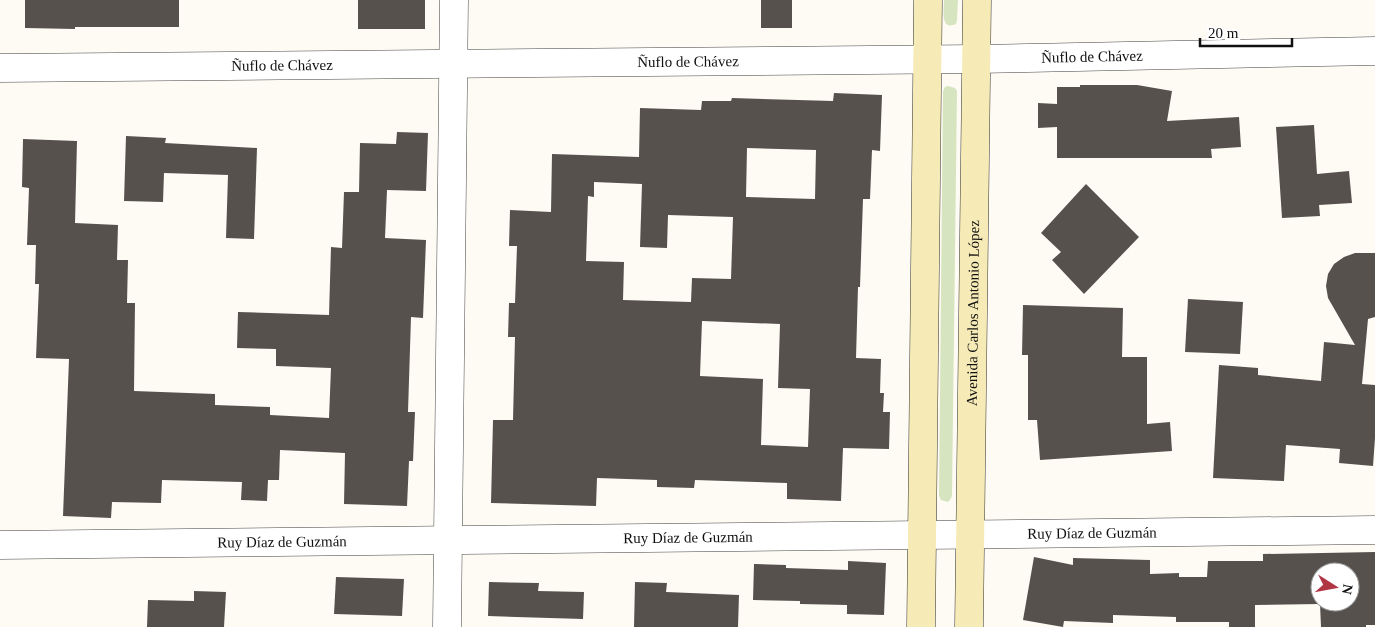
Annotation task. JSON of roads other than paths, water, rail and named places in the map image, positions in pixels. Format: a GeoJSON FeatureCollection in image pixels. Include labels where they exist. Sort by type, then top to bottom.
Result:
{"type":"FeatureCollection","features":[{"type":"Feature","properties":{"kind":"main road"},"geometry":{"type":"LineString","coordinates":[[921,627],[928,0]]}},
{"type":"Feature","properties":{"kind":"main road","name":"Avenida Carlos Antonio López"},"geometry":{"type":"LineString","coordinates":[[969,627],[977,0]]}},
{"type":"Feature","properties":{"kind":"street"},"geometry":{"type":"LineString","coordinates":[[447,627],[454,0]]}},
{"type":"Feature","properties":{"kind":"street","name":"Ñuflo de Chávez"},"geometry":{"type":"LineString","coordinates":[[0,68],[976,59],[1375,51]]}},
{"type":"Feature","properties":{"kind":"street","name":"Ruy Díaz de Guzmán"},"geometry":{"type":"LineString","coordinates":[[0,545],[1375,530]]}}]}
